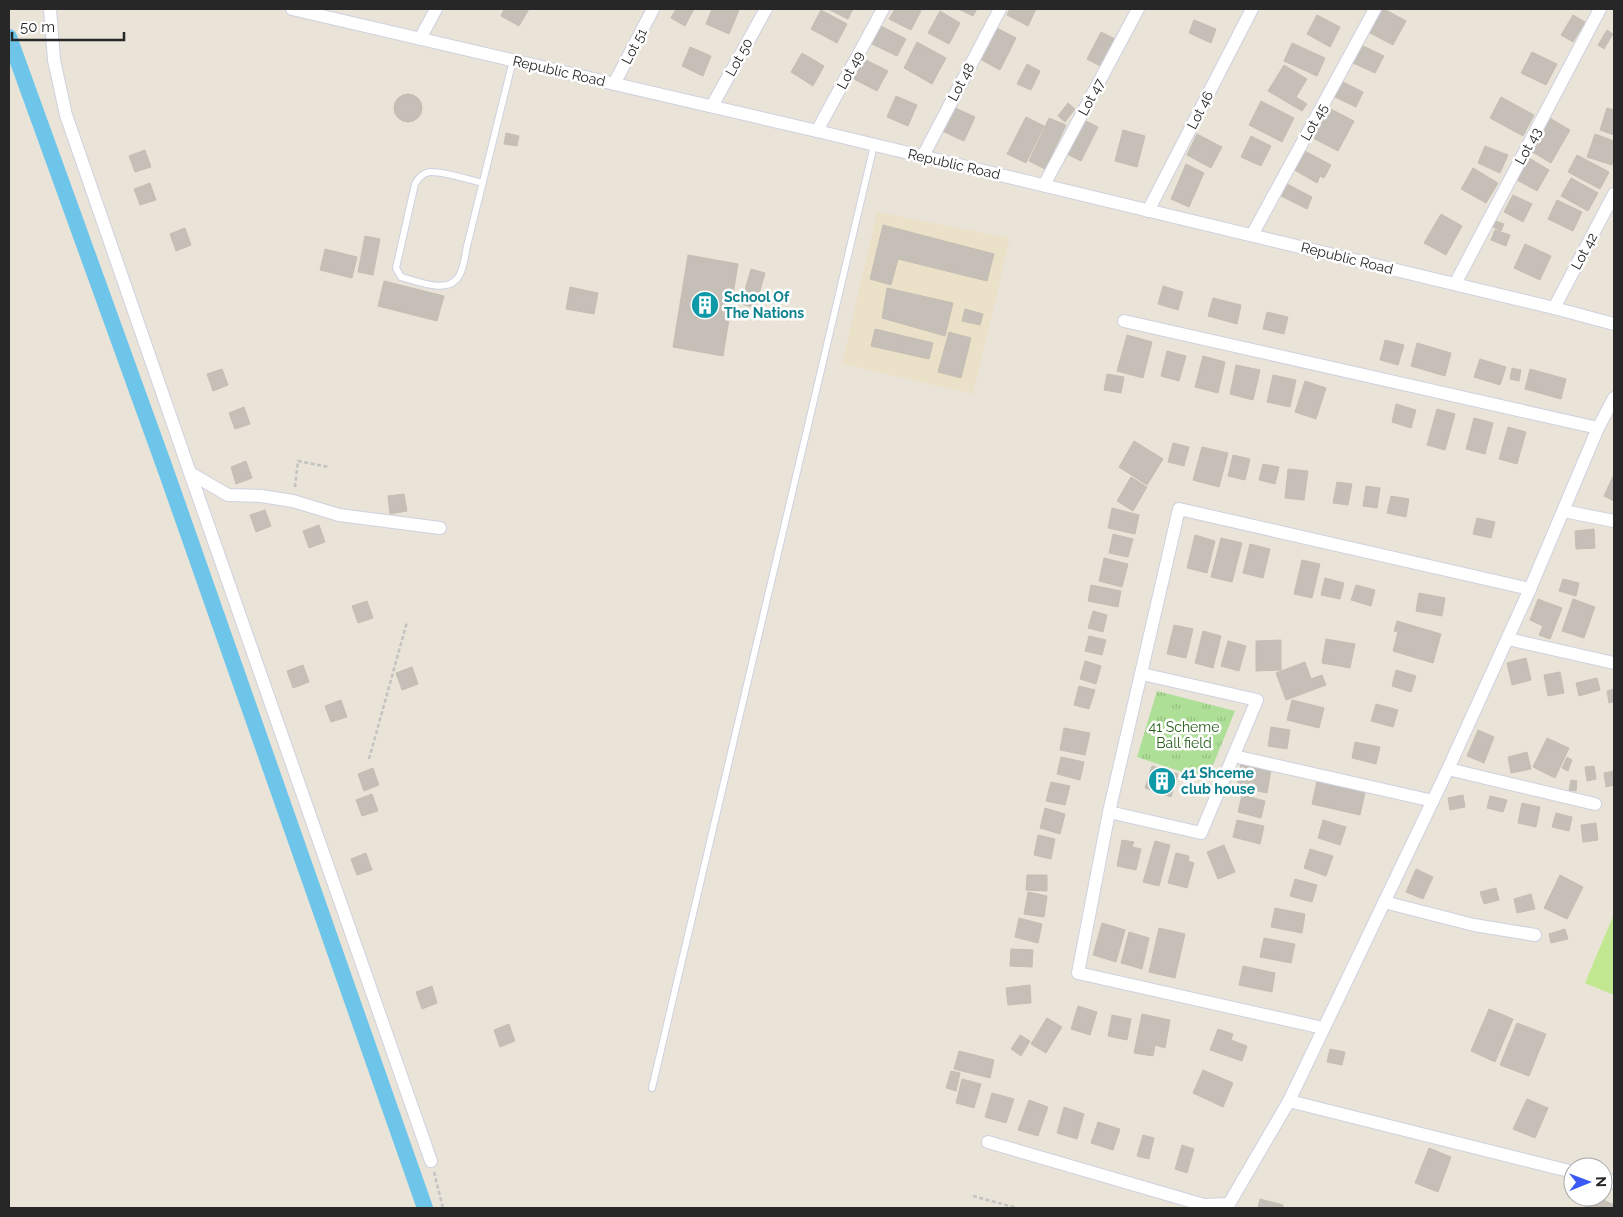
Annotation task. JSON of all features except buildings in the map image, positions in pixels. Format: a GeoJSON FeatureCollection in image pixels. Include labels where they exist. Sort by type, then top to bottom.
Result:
{"type":"FeatureCollection","features":[{"type":"Feature","properties":{"kind":"street"},"geometry":{"type":"LineString","coordinates":[[50,9],[54,60],[66,115],[431,1161]]}},
{"type":"Feature","properties":{"kind":"street","name":"Republic Road"},"geometry":{"type":"LineString","coordinates":[[292,9],[318,12],[420,39],[923,156],[1614,324]]}},
{"type":"Feature","properties":{"kind":"street"},"geometry":{"type":"LineString","coordinates":[[420,39],[436,9]]}},
{"type":"Feature","properties":{"kind":"street","name":"Lot 51"},"geometry":{"type":"LineString","coordinates":[[614,84],[653,9]]}},
{"type":"Feature","properties":{"kind":"street","name":"Lot 50"},"geometry":{"type":"LineString","coordinates":[[712,106],[766,9]]}},
{"type":"Feature","properties":{"kind":"street","name":"Lot 49"},"geometry":{"type":"LineString","coordinates":[[818,131],[883,9]]}},
{"type":"Feature","properties":{"kind":"street","name":"Lot 48"},"geometry":{"type":"LineString","coordinates":[[923,156],[1000,9]]}},
{"type":"Feature","properties":{"kind":"street","name":"Lot 47"},"geometry":{"type":"LineString","coordinates":[[1044,185],[1138,9]]}},
{"type":"Feature","properties":{"kind":"street","name":"Lot 46"},"geometry":{"type":"LineString","coordinates":[[1148,210],[1252,9]]}},
{"type":"Feature","properties":{"kind":"street","name":"Lot 45"},"geometry":{"type":"LineString","coordinates":[[1252,235],[1375,9]]}},
{"type":"Feature","properties":{"kind":"street","name":"Lot 43"},"geometry":{"type":"LineString","coordinates":[[1455,284],[1600,9]]}},
{"type":"Feature","properties":{"kind":"street","name":"Lot 42"},"geometry":{"type":"LineString","coordinates":[[1554,308],[1614,194]]}},
{"type":"Feature","properties":{"kind":"street"},"geometry":{"type":"LineString","coordinates":[[1124,321],[1598,428]]}},
{"type":"Feature","properties":{"kind":"street"},"geometry":{"type":"LineString","coordinates":[[988,1142],[1204,1205],[1229,1204],[1289,1101],[1448,769],[1530,589],[1598,428],[1614,398]]}},
{"type":"Feature","properties":{"kind":"street"},"geometry":{"type":"LineString","coordinates":[[190,473],[228,495],[261,496],[293,501],[339,515],[440,528]]}},
{"type":"Feature","properties":{"kind":"street"},"geometry":{"type":"LineString","coordinates":[[1323,1028],[1078,973],[1109,812],[1180,509],[1530,589]]}},
{"type":"Feature","properties":{"kind":"street"},"geometry":{"type":"LineString","coordinates":[[1564,510],[1614,520]]}},
{"type":"Feature","properties":{"kind":"street"},"geometry":{"type":"LineString","coordinates":[[1508,639],[1614,663]]}},
{"type":"Feature","properties":{"kind":"street"},"geometry":{"type":"LineString","coordinates":[[1109,812],[1201,833],[1257,700],[1142,674]]}},
{"type":"Feature","properties":{"kind":"street"},"geometry":{"type":"LineString","coordinates":[[1234,756],[1432,801]]}},
{"type":"Feature","properties":{"kind":"street"},"geometry":{"type":"LineString","coordinates":[[1448,769],[1595,804]]}},
{"type":"Feature","properties":{"kind":"street"},"geometry":{"type":"LineString","coordinates":[[1384,902],[1474,925],[1524,935],[1535,935]]}},
{"type":"Feature","properties":{"kind":"street"},"geometry":{"type":"LineString","coordinates":[[1289,1101],[1563,1170]]}},
{"type":"Feature","properties":{"kind":"lane"},"geometry":{"type":"LineString","coordinates":[[482,183],[439,172],[429,172],[419,176],[414,184],[396,268],[401,277],[441,286],[448,285],[460,276],[513,60]]}},
{"type":"Feature","properties":{"kind":"lane"},"geometry":{"type":"LineString","coordinates":[[652,1088],[874,145]]}},
{"type":"Feature","properties":{"kind":"path"},"geometry":{"type":"LineString","coordinates":[[293,501],[298,461],[329,467]]}},
{"type":"Feature","properties":{"kind":"path"},"geometry":{"type":"LineString","coordinates":[[370,759],[407,622]]}},
{"type":"Feature","properties":{"kind":"path"},"geometry":{"type":"LineString","coordinates":[[431,1161],[443,1208]]}},
{"type":"Feature","properties":{"kind":"path"},"geometry":{"type":"LineString","coordinates":[[973,1196],[1017,1208]]}},
{"type":"Feature","properties":{"kind":"shaded area"},"geometry":{"type":"Polygon","coordinates":[[[877,212],[1010,238],[973,394],[842,364],[877,212]]]}},
{"type":"Feature","properties":{"kind":"green space","name":"41 Scheme Ball field"},"geometry":{"type":"Polygon","coordinates":[[[1157,691],[1235,711],[1207,780],[1137,757],[1157,691]]]}},
{"type":"Feature","properties":{"kind":"green space"},"geometry":{"type":"Polygon","coordinates":[[[1614,914],[1614,995],[1585,983],[1614,914]]]}},
{"type":"Feature","properties":{"kind":"waterway"},"geometry":{"type":"LineString","coordinates":[[9,37],[166,471],[425,1208]]}},
{"type":"Feature","properties":{"kind":"place","name":"School Of The Nations"},"geometry":{"type":"Point","coordinates":[705,305]}},
{"type":"Feature","properties":{"kind":"place","name":"41 Shceme club house"},"geometry":{"type":"Point","coordinates":[1162,781]}}]}
